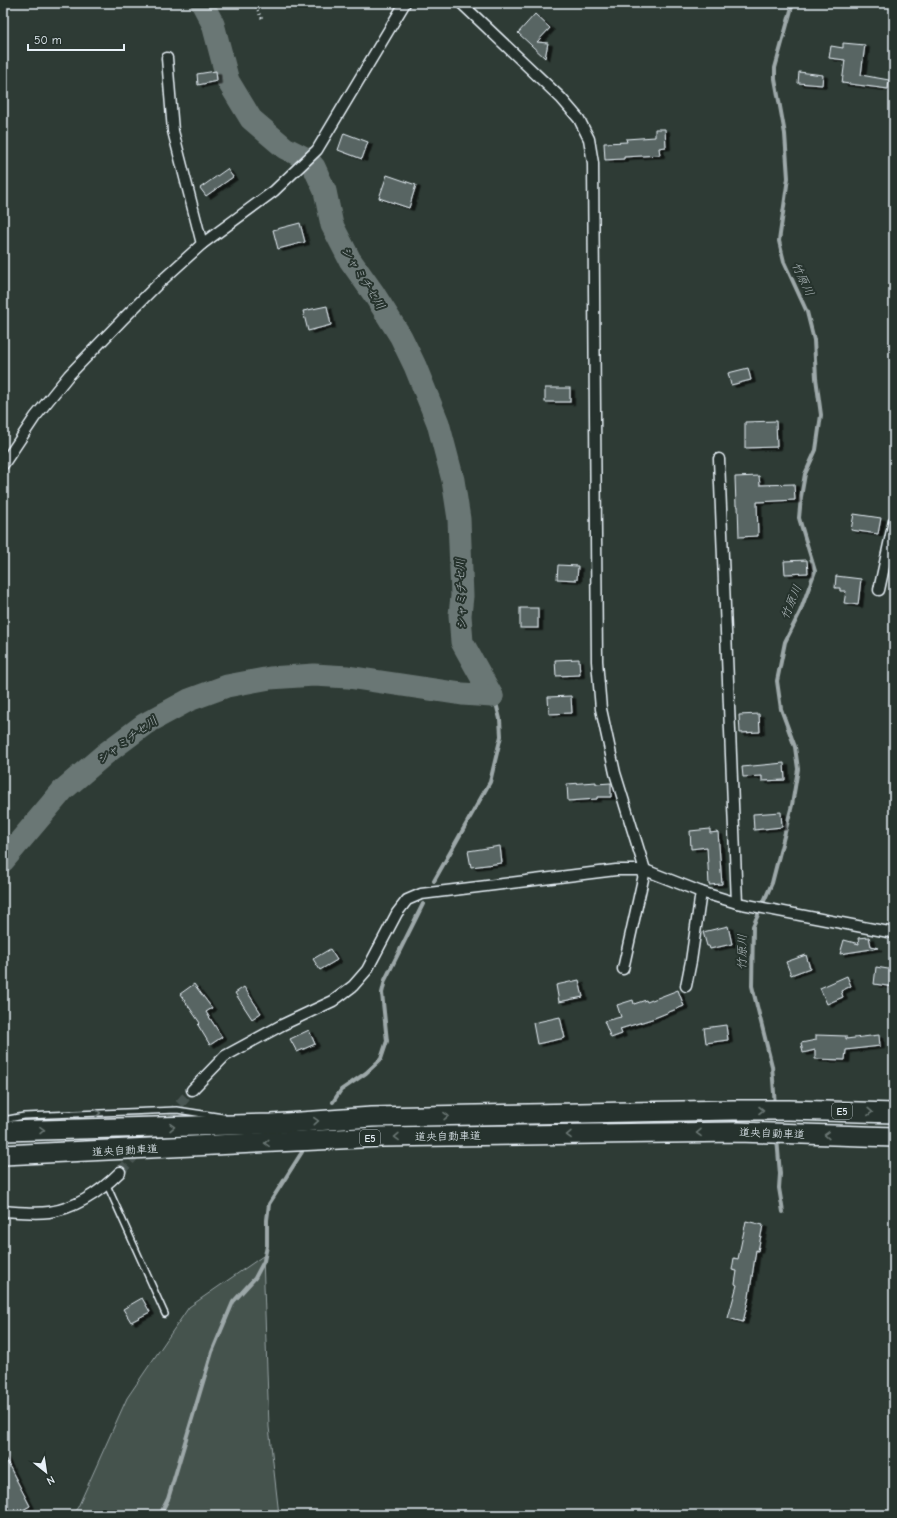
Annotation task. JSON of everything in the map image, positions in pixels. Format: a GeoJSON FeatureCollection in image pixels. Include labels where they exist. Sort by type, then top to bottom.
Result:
{"type":"FeatureCollection","features":[{"type":"Feature","properties":{"kind":"highway","name":"道央自動車道"},"geometry":{"type":"LineString","coordinates":[[3,1131],[272,1124],[372,1117],[733,1110],[894,1113]]}},
{"type":"Feature","properties":{"kind":"highway","name":"道央自動車道"},"geometry":{"type":"LineString","coordinates":[[3,1155],[381,1137],[738,1132],[894,1137]]}},
{"type":"Feature","properties":{"kind":"street"},"geometry":{"type":"LineString","coordinates":[[3,465],[35,418],[69,375],[158,284],[202,244],[274,192],[317,150],[405,3]]}},
{"type":"Feature","properties":{"kind":"street"},"geometry":{"type":"LineString","coordinates":[[461,3],[561,98],[579,119],[589,139],[593,163],[597,661],[601,710],[615,774],[645,870],[623,969]]}},
{"type":"Feature","properties":{"kind":"street"},"geometry":{"type":"LineString","coordinates":[[167,58],[173,131],[202,244]]}},
{"type":"Feature","properties":{"kind":"street"},"geometry":{"type":"LineString","coordinates":[[719,458],[737,903]]}},
{"type":"Feature","properties":{"kind":"street"},"geometry":{"type":"LineString","coordinates":[[879,590],[894,521]]}},
{"type":"Feature","properties":{"kind":"street"},"geometry":{"type":"LineString","coordinates":[[192,1090],[224,1056],[282,1025],[333,1001],[353,986],[367,970],[397,913],[407,900],[421,894],[616,870],[645,870],[701,892],[737,903],[894,933]]}},
{"type":"Feature","properties":{"kind":"street"},"geometry":{"type":"LineString","coordinates":[[686,986],[701,892]]}},
{"type":"Feature","properties":{"kind":"street"},"geometry":{"type":"LineString","coordinates":[[3,1211],[49,1212],[81,1202],[108,1184],[120,1172]]}},
{"type":"Feature","properties":{"kind":"lane"},"geometry":{"type":"LineString","coordinates":[[3,1120],[24,1116],[177,1110],[228,1118]]}},
{"type":"Feature","properties":{"kind":"lane"},"geometry":{"type":"LineString","coordinates":[[236,1119],[272,1124]]}},
{"type":"Feature","properties":{"kind":"lane"},"geometry":{"type":"LineString","coordinates":[[108,1184],[165,1314]]}},
{"type":"Feature","properties":{"kind":"path"},"geometry":{"type":"LineString","coordinates":[[254,3],[262,19]]}},
{"type":"Feature","properties":{"kind":"shaded area"},"geometry":{"type":"Polygon","coordinates":[[[263,1256],[269,1427],[279,1515],[72,1515],[78,1507],[127,1398],[189,1307],[263,1256]]]}},
{"type":"Feature","properties":{"kind":"building"},"geometry":{"type":"Polygon","coordinates":[[[535,14],[550,28],[537,42],[548,43],[545,58],[518,33],[535,14]]]}},
{"type":"Feature","properties":{"kind":"building"},"geometry":{"type":"Polygon","coordinates":[[[843,43],[865,45],[861,75],[889,80],[888,89],[842,83],[845,60],[829,58],[831,46],[843,48],[843,43]]]}},
{"type":"Feature","properties":{"kind":"building"},"geometry":{"type":"Polygon","coordinates":[[[216,71],[217,81],[198,85],[197,74],[216,71]]]}},
{"type":"Feature","properties":{"kind":"building"},"geometry":{"type":"Polygon","coordinates":[[[799,72],[823,75],[822,85],[798,83],[799,72]]]}},
{"type":"Feature","properties":{"kind":"building"},"geometry":{"type":"Polygon","coordinates":[[[655,129],[665,129],[666,147],[659,148],[660,155],[624,157],[624,159],[605,160],[604,143],[627,142],[626,139],[655,137],[655,129]]]}},
{"type":"Feature","properties":{"kind":"building"},"geometry":{"type":"Polygon","coordinates":[[[344,133],[368,142],[362,159],[338,150],[344,133]]]}},
{"type":"Feature","properties":{"kind":"building"},"geometry":{"type":"Polygon","coordinates":[[[227,169],[233,177],[206,196],[200,188],[227,169]]]}},
{"type":"Feature","properties":{"kind":"building"},"geometry":{"type":"Polygon","coordinates":[[[387,175],[416,185],[409,208],[379,198],[387,175]]]}},
{"type":"Feature","properties":{"kind":"building"},"geometry":{"type":"Polygon","coordinates":[[[300,223],[305,242],[278,249],[273,230],[300,223]]]}},
{"type":"Feature","properties":{"kind":"building"},"geometry":{"type":"Polygon","coordinates":[[[327,306],[331,325],[308,331],[303,311],[327,306]]]}},
{"type":"Feature","properties":{"kind":"building"},"geometry":{"type":"Polygon","coordinates":[[[748,368],[751,380],[731,385],[728,373],[748,368]]]}},
{"type":"Feature","properties":{"kind":"building"},"geometry":{"type":"Polygon","coordinates":[[[545,388],[570,388],[570,402],[545,402],[545,388]]]}},
{"type":"Feature","properties":{"kind":"building"},"geometry":{"type":"Polygon","coordinates":[[[776,421],[777,447],[745,448],[745,422],[776,421]]]}},
{"type":"Feature","properties":{"kind":"building"},"geometry":{"type":"Polygon","coordinates":[[[759,476],[760,485],[794,484],[795,500],[757,502],[758,536],[739,537],[735,477],[759,476]]]}},
{"type":"Feature","properties":{"kind":"building"},"geometry":{"type":"Polygon","coordinates":[[[854,514],[881,518],[878,534],[851,530],[854,514]]]}},
{"type":"Feature","properties":{"kind":"building"},"geometry":{"type":"Polygon","coordinates":[[[807,560],[808,573],[785,574],[784,561],[807,560]]]}},
{"type":"Feature","properties":{"kind":"building"},"geometry":{"type":"Polygon","coordinates":[[[558,565],[578,566],[577,580],[557,579],[558,565]]]}},
{"type":"Feature","properties":{"kind":"building"},"geometry":{"type":"Polygon","coordinates":[[[836,576],[861,579],[858,605],[844,603],[846,591],[840,591],[840,588],[835,588],[836,576]]]}},
{"type":"Feature","properties":{"kind":"building"},"geometry":{"type":"Polygon","coordinates":[[[520,608],[538,608],[538,628],[520,628],[520,608]]]}},
{"type":"Feature","properties":{"kind":"building"},"geometry":{"type":"Polygon","coordinates":[[[579,659],[580,675],[556,676],[555,660],[579,659]]]}},
{"type":"Feature","properties":{"kind":"building"},"geometry":{"type":"Polygon","coordinates":[[[571,696],[572,713],[549,714],[548,697],[571,696]]]}},
{"type":"Feature","properties":{"kind":"building"},"geometry":{"type":"Polygon","coordinates":[[[759,714],[760,732],[740,733],[739,715],[759,714]]]}},
{"type":"Feature","properties":{"kind":"building"},"geometry":{"type":"Polygon","coordinates":[[[784,763],[785,780],[762,781],[762,776],[743,777],[742,767],[784,763]]]}},
{"type":"Feature","properties":{"kind":"building"},"geometry":{"type":"Polygon","coordinates":[[[596,782],[596,784],[611,783],[611,797],[597,797],[597,799],[568,801],[567,784],[596,782]]]}},
{"type":"Feature","properties":{"kind":"building"},"geometry":{"type":"Polygon","coordinates":[[[781,812],[782,827],[754,830],[753,814],[781,812]]]}},
{"type":"Feature","properties":{"kind":"building"},"geometry":{"type":"Polygon","coordinates":[[[710,829],[710,833],[718,832],[722,884],[709,885],[707,847],[691,849],[690,831],[710,829]]]}},
{"type":"Feature","properties":{"kind":"building"},"geometry":{"type":"Polygon","coordinates":[[[500,846],[502,863],[471,867],[468,851],[500,846]]]}},
{"type":"Feature","properties":{"kind":"building"},"geometry":{"type":"Polygon","coordinates":[[[728,926],[732,944],[710,949],[709,946],[707,946],[703,932],[728,926]]]}},
{"type":"Feature","properties":{"kind":"building"},"geometry":{"type":"Polygon","coordinates":[[[869,937],[871,946],[878,948],[840,954],[844,940],[859,944],[858,938],[869,937]]]}},
{"type":"Feature","properties":{"kind":"building"},"geometry":{"type":"Polygon","coordinates":[[[330,949],[337,960],[320,970],[313,959],[330,949]]]}},
{"type":"Feature","properties":{"kind":"building"},"geometry":{"type":"Polygon","coordinates":[[[806,955],[810,968],[791,975],[786,962],[806,955]]]}},
{"type":"Feature","properties":{"kind":"building"},"geometry":{"type":"Polygon","coordinates":[[[876,967],[894,970],[894,987],[874,984],[876,967]]]}},
{"type":"Feature","properties":{"kind":"building"},"geometry":{"type":"Polygon","coordinates":[[[847,976],[851,986],[841,991],[843,997],[827,1004],[820,988],[847,976]]]}},
{"type":"Feature","properties":{"kind":"building"},"geometry":{"type":"Polygon","coordinates":[[[579,980],[583,997],[559,1002],[556,985],[579,980]]]}},
{"type":"Feature","properties":{"kind":"building"},"geometry":{"type":"Polygon","coordinates":[[[194,984],[212,1008],[206,1012],[222,1037],[210,1045],[198,1025],[200,1023],[180,994],[194,984]]]}},
{"type":"Feature","properties":{"kind":"building"},"geometry":{"type":"Polygon","coordinates":[[[244,987],[261,1013],[252,1019],[235,993],[244,987]]]}},
{"type":"Feature","properties":{"kind":"building"},"geometry":{"type":"Polygon","coordinates":[[[678,990],[684,1006],[652,1019],[620,1029],[622,1034],[611,1038],[604,1021],[621,1017],[617,1005],[633,1000],[634,1004],[646,1000],[647,1002],[678,990]]]}},
{"type":"Feature","properties":{"kind":"building"},"geometry":{"type":"Polygon","coordinates":[[[560,1017],[565,1038],[537,1044],[533,1023],[560,1017]]]}},
{"type":"Feature","properties":{"kind":"building"},"geometry":{"type":"Polygon","coordinates":[[[726,1025],[728,1040],[706,1043],[704,1028],[726,1025]]]}},
{"type":"Feature","properties":{"kind":"building"},"geometry":{"type":"Polygon","coordinates":[[[309,1030],[315,1044],[297,1052],[290,1039],[309,1030]]]}},
{"type":"Feature","properties":{"kind":"building"},"geometry":{"type":"Polygon","coordinates":[[[816,1035],[846,1036],[846,1039],[879,1035],[880,1046],[846,1050],[845,1060],[815,1059],[815,1050],[803,1053],[801,1043],[816,1040],[816,1035]]]}},
{"type":"Feature","properties":{"kind":"building"},"geometry":{"type":"Polygon","coordinates":[[[746,1221],[763,1225],[758,1251],[756,1250],[749,1297],[743,1322],[728,1318],[737,1285],[735,1284],[737,1271],[732,1270],[734,1258],[738,1259],[746,1221]]]}},
{"type":"Feature","properties":{"kind":"building"},"geometry":{"type":"Polygon","coordinates":[[[142,1298],[150,1312],[131,1322],[123,1309],[142,1298]]]}},
{"type":"Feature","properties":{"kind":"building"},"geometry":{"type":"Polygon","coordinates":[[[3,1454],[30,1506],[14,1515],[3,1515],[3,1454]]]}},
{"type":"Feature","properties":{"kind":"waterway","name":"シャミチセ川"},"geometry":{"type":"LineString","coordinates":[[202,3],[213,24],[228,81],[251,119],[285,148],[307,159],[314,167],[325,191],[332,225],[350,260],[374,294],[401,337],[415,366],[438,423],[453,480],[459,519],[462,596],[460,615],[462,642],[492,696]]}},
{"type":"Feature","properties":{"kind":"waterway","name":"竹原川"},"geometry":{"type":"LineString","coordinates":[[775,1106],[772,1066],[752,986],[753,926],[772,883],[792,805],[798,769],[795,747],[781,709],[777,681],[785,642],[800,612],[815,571],[799,518],[805,474],[816,450],[821,415],[816,378],[814,340],[807,312],[784,262],[779,241],[788,178],[785,134],[775,79],[775,68],[793,3]]}},
{"type":"Feature","properties":{"kind":"waterway","name":"シャミチセ川"},"geometry":{"type":"LineString","coordinates":[[3,861],[63,790],[105,754],[145,724],[189,700],[227,686],[270,678],[314,675],[348,677],[462,694],[492,696]]}},
{"type":"Feature","properties":{"kind":"waterway"},"geometry":{"type":"LineString","coordinates":[[434,881],[490,782],[501,736],[500,719],[496,703],[492,696]]}},
{"type":"Feature","properties":{"kind":"waterway"},"geometry":{"type":"LineString","coordinates":[[333,1102],[341,1090],[366,1073],[381,1059],[387,1041],[382,993],[385,980],[423,904]]}},
{"type":"Feature","properties":{"kind":"waterway","name":"竹原川"},"geometry":{"type":"LineString","coordinates":[[777,1138],[780,1174],[779,1188],[783,1212]]}},
{"type":"Feature","properties":{"kind":"waterway"},"geometry":{"type":"LineString","coordinates":[[160,1515],[168,1499],[212,1352],[233,1302],[255,1278],[264,1261],[267,1246],[267,1220],[269,1204],[302,1152]]}},
{"type":"Feature","properties":{"kind":"tunnel"},"geometry":{"type":"LineString","coordinates":[[120,1172],[192,1090]]}}]}
